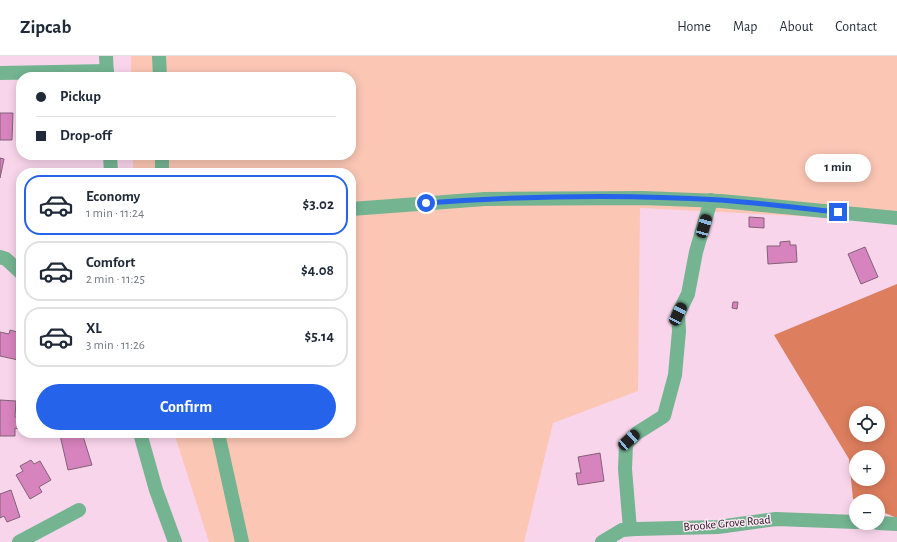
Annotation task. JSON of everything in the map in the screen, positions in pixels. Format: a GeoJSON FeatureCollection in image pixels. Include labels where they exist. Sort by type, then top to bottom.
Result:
{"type":"FeatureCollection","features":[{"type":"Feature","properties":{"kind":"street"},"geometry":{"type":"LineString","coordinates":[[106,56],[107,72]]}},
{"type":"Feature","properties":{"kind":"street"},"geometry":{"type":"LineString","coordinates":[[159,56],[160,72]]}},
{"type":"Feature","properties":{"kind":"street"},"geometry":{"type":"LineString","coordinates":[[0,73],[16,73]]}},
{"type":"Feature","properties":{"kind":"street"},"geometry":{"type":"LineString","coordinates":[[356,209],[485,199],[644,198],[711,200],[897,218]]}},
{"type":"Feature","properties":{"kind":"street"},"geometry":{"type":"LineString","coordinates":[[630,529],[626,444],[637,433],[664,416],[675,375],[679,331],[678,314],[688,294],[696,252],[711,200]]}},
{"type":"Feature","properties":{"kind":"street"},"geometry":{"type":"LineString","coordinates":[[0,257],[16,269]]}},
{"type":"Feature","properties":{"kind":"street"},"geometry":{"type":"LineString","coordinates":[[141,438],[156,490],[176,542]]}},
{"type":"Feature","properties":{"kind":"street"},"geometry":{"type":"LineString","coordinates":[[219,438],[242,542]]}},
{"type":"Feature","properties":{"kind":"street"},"geometry":{"type":"LineString","coordinates":[[19,542],[79,510]]}},
{"type":"Feature","properties":{"kind":"street","name":"Brooke Grove Road"},"geometry":{"type":"LineString","coordinates":[[602,542],[622,530],[630,529],[718,527],[776,519],[849,522]]}},
{"type":"Feature","properties":{"kind":"street"},"geometry":{"type":"LineString","coordinates":[[885,523],[897,524]]}},
{"type":"Feature","properties":{"kind":"shaded area"},"geometry":{"type":"Polygon","coordinates":[[[131,56],[897,56],[897,221],[640,208],[638,391],[553,423],[524,542],[209,542],[176,438],[356,438],[356,168],[133,168],[133,160],[356,160],[356,72],[131,72],[131,56]]]}},
{"type":"Feature","properties":{"kind":"shaded area"},"geometry":{"type":"Polygon","coordinates":[[[897,284],[897,518],[885,513],[885,494],[852,494],[852,486],[885,486],[885,450],[849,450],[849,459],[774,335],[897,284]]]}},
{"type":"Feature","properties":{"kind":"building"},"geometry":{"type":"Polygon","coordinates":[[[0,113],[13,113],[12,140],[0,140],[0,113]]]}},
{"type":"Feature","properties":{"kind":"building"},"geometry":{"type":"Polygon","coordinates":[[[0,158],[4,159],[0,178],[0,158]]]}},
{"type":"Feature","properties":{"kind":"building"},"geometry":{"type":"Polygon","coordinates":[[[749,217],[764,218],[764,228],[749,227],[749,217]]]}},
{"type":"Feature","properties":{"kind":"building"},"geometry":{"type":"Polygon","coordinates":[[[790,241],[790,245],[796,245],[797,262],[768,264],[767,246],[780,246],[780,242],[790,241]]]}},
{"type":"Feature","properties":{"kind":"building"},"geometry":{"type":"Polygon","coordinates":[[[865,247],[878,277],[861,284],[848,254],[865,247]]]}},
{"type":"Feature","properties":{"kind":"building"},"geometry":{"type":"Polygon","coordinates":[[[733,302],[738,302],[737,309],[732,308],[733,302]]]}},
{"type":"Feature","properties":{"kind":"building"},"geometry":{"type":"Polygon","coordinates":[[[10,330],[16,332],[16,360],[0,356],[0,332],[9,334],[10,330]]]}},
{"type":"Feature","properties":{"kind":"building"},"geometry":{"type":"Polygon","coordinates":[[[0,400],[16,401],[15,436],[0,436],[0,400]]]}},
{"type":"Feature","properties":{"kind":"building"},"geometry":{"type":"Polygon","coordinates":[[[61,438],[84,438],[92,465],[68,470],[61,438]]]}},
{"type":"Feature","properties":{"kind":"building"},"geometry":{"type":"Polygon","coordinates":[[[600,453],[604,481],[578,485],[576,473],[581,473],[578,457],[600,453]]]}},
{"type":"Feature","properties":{"kind":"building"},"geometry":{"type":"Polygon","coordinates":[[[31,460],[34,464],[40,461],[51,480],[39,487],[42,492],[30,499],[16,475],[23,471],[20,466],[31,460]]]}},
{"type":"Feature","properties":{"kind":"building"},"geometry":{"type":"Polygon","coordinates":[[[11,490],[20,517],[7,522],[4,516],[0,518],[0,494],[11,490]]]}},
{"type":"Feature","properties":{"kind":"route"},"geometry":{"type":"LineString","coordinates":[[426,203],[485,199],[644,198],[721,200],[838,212]]}}]}
